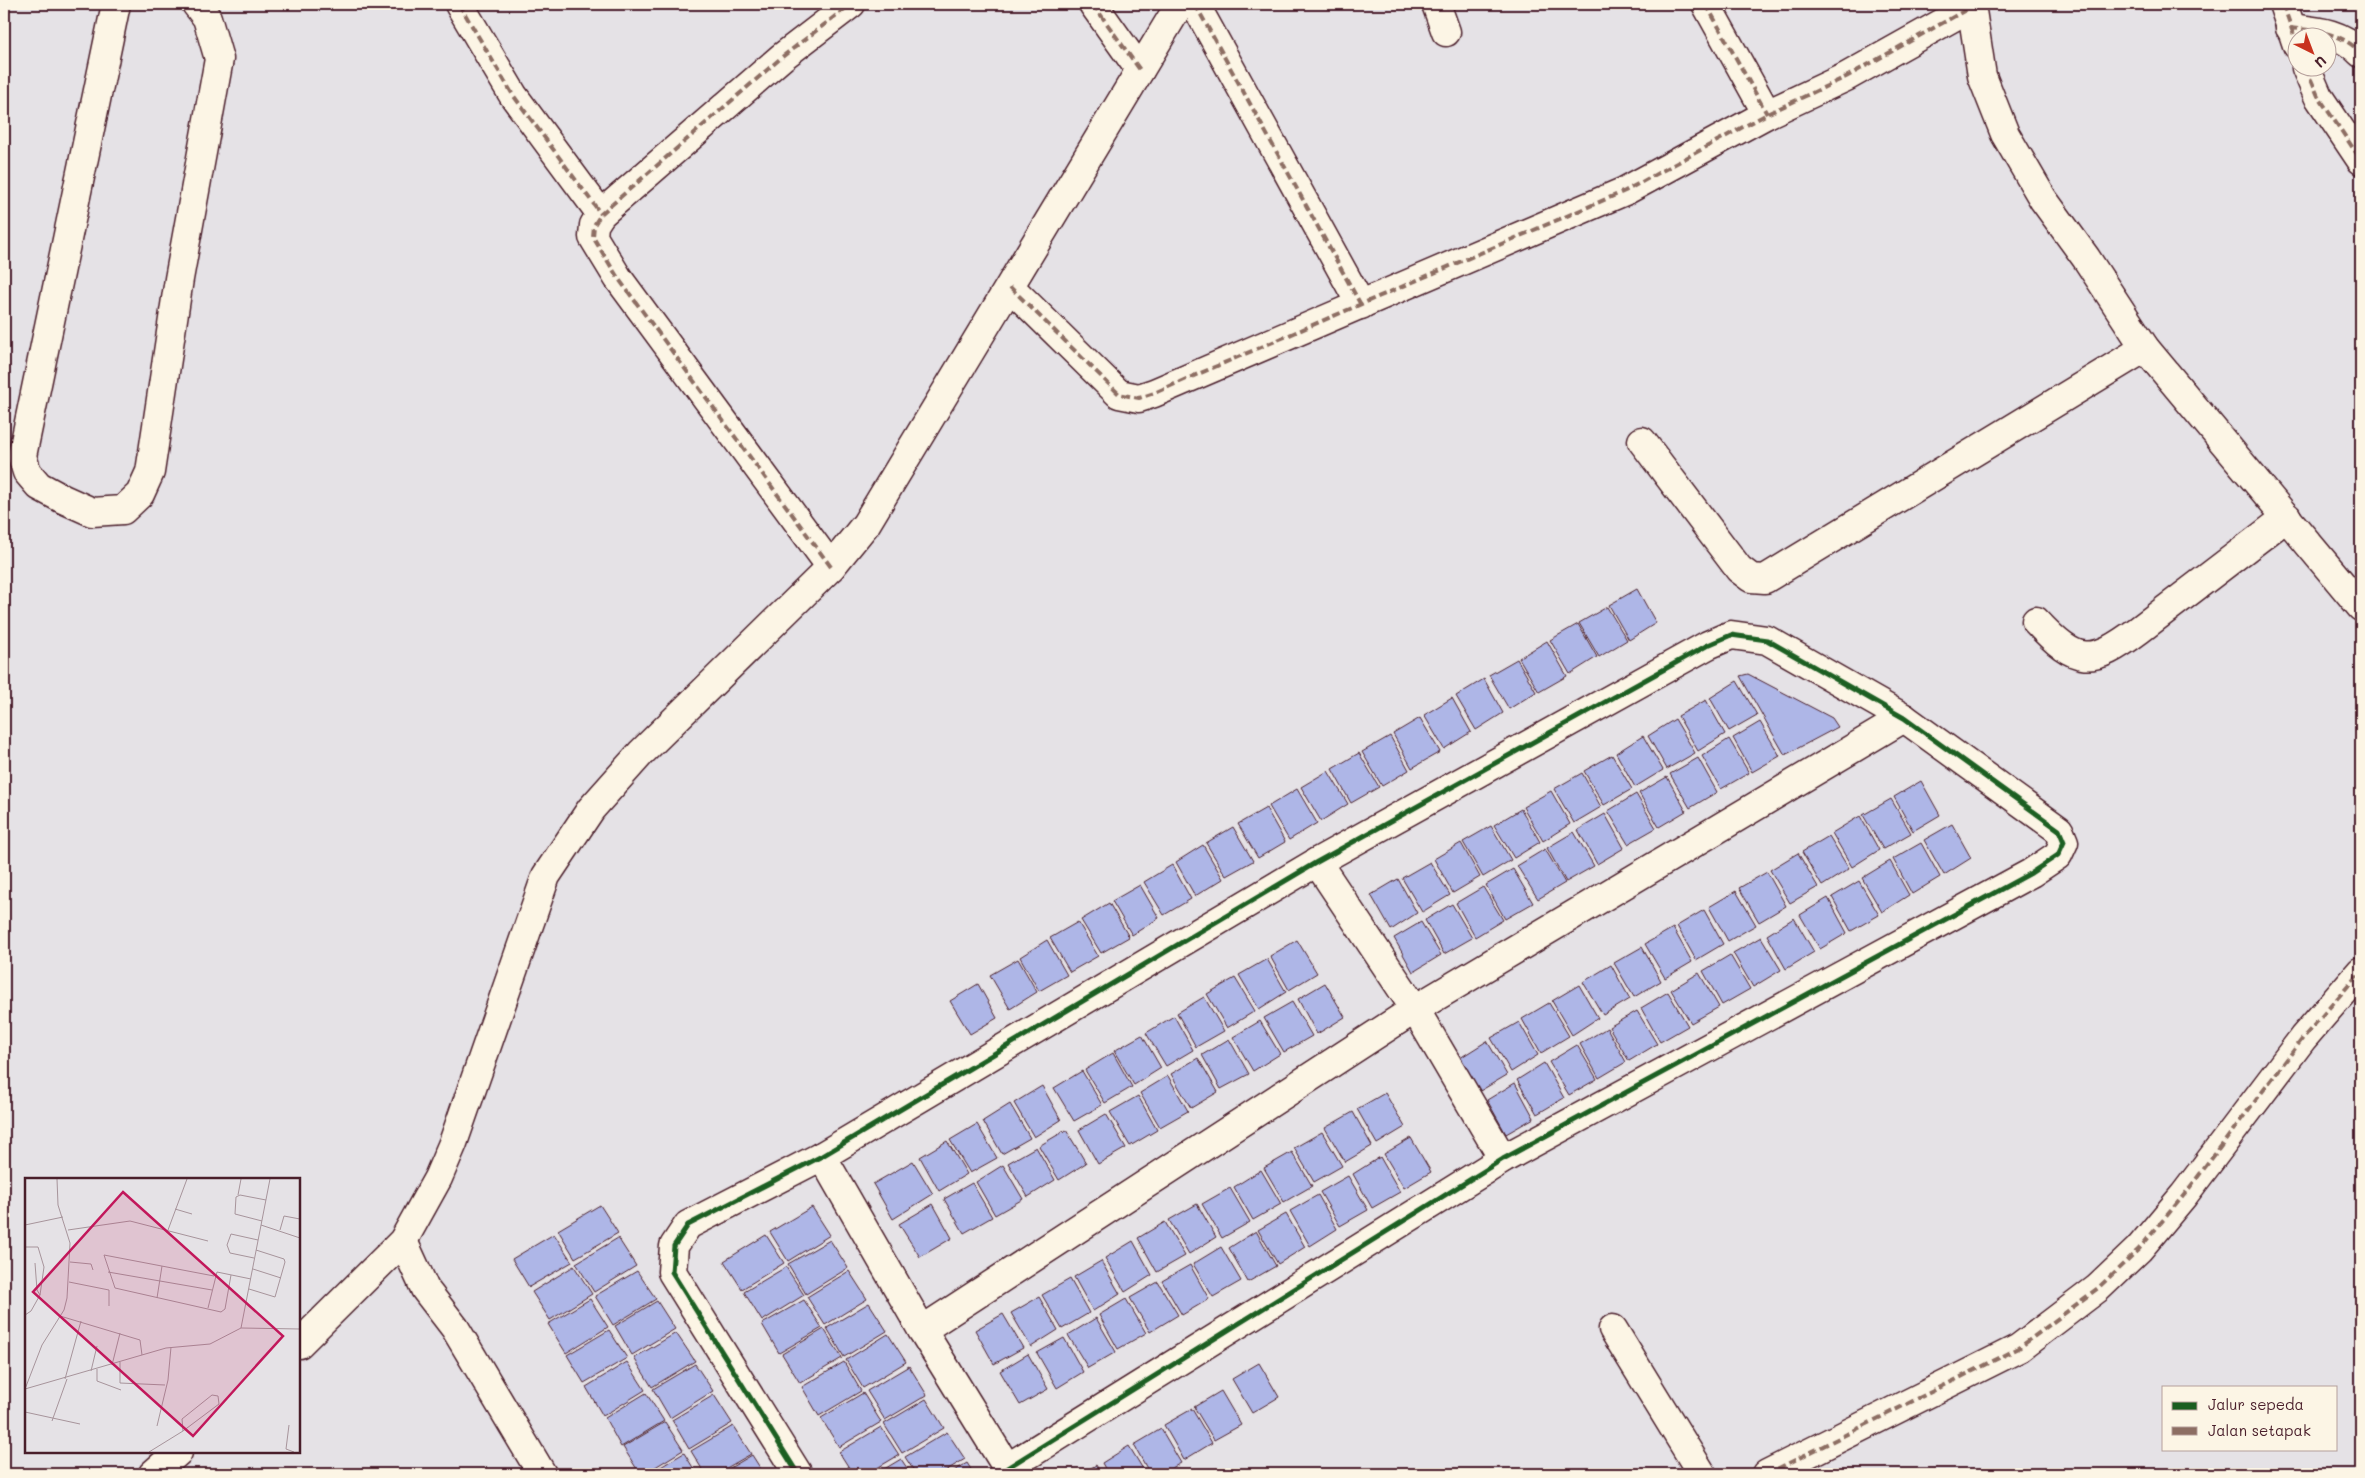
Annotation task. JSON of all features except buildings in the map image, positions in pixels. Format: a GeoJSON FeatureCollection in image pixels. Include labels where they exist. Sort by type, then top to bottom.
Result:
{"type":"FeatureCollection","features":[{"type":"Feature","properties":{"kind":"street"},"geometry":{"type":"LineString","coordinates":[[116,4],[22,456],[27,472],[40,486],[92,512],[123,510],[140,494],[150,472],[179,279],[220,59],[207,18],[196,4]]}},
{"type":"Feature","properties":{"kind":"street"},"geometry":{"type":"LineString","coordinates":[[459,4],[513,95],[601,214]]}},
{"type":"Feature","properties":{"kind":"street"},"geometry":{"type":"LineString","coordinates":[[831,567],[618,278],[593,237],[594,225],[601,214],[782,56],[851,4]]}},
{"type":"Feature","properties":{"kind":"street"},"geometry":{"type":"LineString","coordinates":[[1093,4],[1140,70]]}},
{"type":"Feature","properties":{"kind":"street"},"geometry":{"type":"LineString","coordinates":[[300,1343],[403,1241],[438,1178],[453,1143],[546,876],[591,809],[642,753],[831,567],[866,524],[1180,4]]}},
{"type":"Feature","properties":{"kind":"street"},"geometry":{"type":"LineString","coordinates":[[1195,4],[1361,305]]}},
{"type":"Feature","properties":{"kind":"street"},"geometry":{"type":"LineString","coordinates":[[1436,4],[1446,32]]}},
{"type":"Feature","properties":{"kind":"street"},"geometry":{"type":"LineString","coordinates":[[1706,4],[1767,114]]}},
{"type":"Feature","properties":{"kind":"street"},"geometry":{"type":"LineString","coordinates":[[1010,286],[1119,394],[1140,398],[1625,191],[1767,114],[1846,77],[1971,6],[1982,76],[2004,134],[2043,199],[2086,258],[2145,348],[2361,606]]}},
{"type":"Feature","properties":{"kind":"street"},"geometry":{"type":"LineString","coordinates":[[2290,26],[2326,32],[2341,38],[2361,53]]}},
{"type":"Feature","properties":{"kind":"street"},"geometry":{"type":"LineString","coordinates":[[2310,78],[2318,96],[2361,160]]}},
{"type":"Feature","properties":{"kind":"street"},"geometry":{"type":"LineString","coordinates":[[1642,441],[1739,569],[1751,578],[1765,579],[2145,348]]}},
{"type":"Feature","properties":{"kind":"street"},"geometry":{"type":"LineString","coordinates":[[2036,621],[2057,644],[2077,655],[2101,655],[2118,646],[2287,517]]}},
{"type":"Feature","properties":{"kind":"street"},"geometry":{"type":"LineString","coordinates":[[798,1474],[672,1272],[674,1246],[688,1225],[822,1156],[1316,862],[1708,645],[1731,634],[1767,640],[1904,718],[2059,830],[2064,842],[2058,855],[2031,872],[1503,1159],[1009,1471],[922,1330],[822,1156]]}},
{"type":"Feature","properties":{"kind":"street"},"geometry":{"type":"LineString","coordinates":[[922,1330],[1415,1009],[1904,718]]}},
{"type":"Feature","properties":{"kind":"street"},"geometry":{"type":"LineString","coordinates":[[1316,862],[1415,1009],[1503,1159]]}},
{"type":"Feature","properties":{"kind":"street"},"geometry":{"type":"LineString","coordinates":[[1767,1474],[2019,1348],[2098,1288],[2139,1249],[2184,1195],[2303,1038],[2361,971]]}},
{"type":"Feature","properties":{"kind":"street"},"geometry":{"type":"LineString","coordinates":[[403,1241],[425,1289],[455,1328],[542,1474]]}},
{"type":"Feature","properties":{"kind":"street"},"geometry":{"type":"LineString","coordinates":[[1613,1329],[1702,1474]]}},
{"type":"Feature","properties":{"kind":"street"},"geometry":{"type":"LineString","coordinates":[[153,1474],[177,1453]]}},
{"type":"Feature","properties":{"kind":"marked path"},"geometry":{"type":"LineString","coordinates":[[459,4],[513,95],[601,214]]}},
{"type":"Feature","properties":{"kind":"marked path"},"geometry":{"type":"LineString","coordinates":[[831,567],[618,278],[593,237],[594,225],[601,214],[782,57],[851,4]]}},
{"type":"Feature","properties":{"kind":"marked path"},"geometry":{"type":"LineString","coordinates":[[1093,4],[1140,70]]}},
{"type":"Feature","properties":{"kind":"marked path"},"geometry":{"type":"LineString","coordinates":[[1195,4],[1361,305]]}},
{"type":"Feature","properties":{"kind":"marked path"},"geometry":{"type":"LineString","coordinates":[[1706,4],[1767,114]]}},
{"type":"Feature","properties":{"kind":"marked path"},"geometry":{"type":"LineString","coordinates":[[2283,4],[2291,28]]}},
{"type":"Feature","properties":{"kind":"marked path"},"geometry":{"type":"LineString","coordinates":[[1010,287],[1119,394],[1139,398],[1625,191],[1767,114],[1846,77],[1971,7]]}},
{"type":"Feature","properties":{"kind":"marked path"},"geometry":{"type":"LineString","coordinates":[[2338,38],[2361,53]]}},
{"type":"Feature","properties":{"kind":"marked path"},"geometry":{"type":"LineString","coordinates":[[2310,78],[2318,96],[2361,160]]}},
{"type":"Feature","properties":{"kind":"marked path"},"geometry":{"type":"LineString","coordinates":[[1767,1474],[2019,1348],[2098,1288],[2139,1249],[2184,1195],[2303,1038],[2361,971]]}},
{"type":"Feature","properties":{"kind":"cycle path"},"geometry":{"type":"LineString","coordinates":[[798,1474],[672,1272],[674,1246],[688,1225],[822,1156],[1317,862],[1708,645],[1731,635],[1767,640],[1904,718],[2059,830],[2064,842],[2058,855],[2031,873],[1503,1159],[1007,1468]]}}]}
